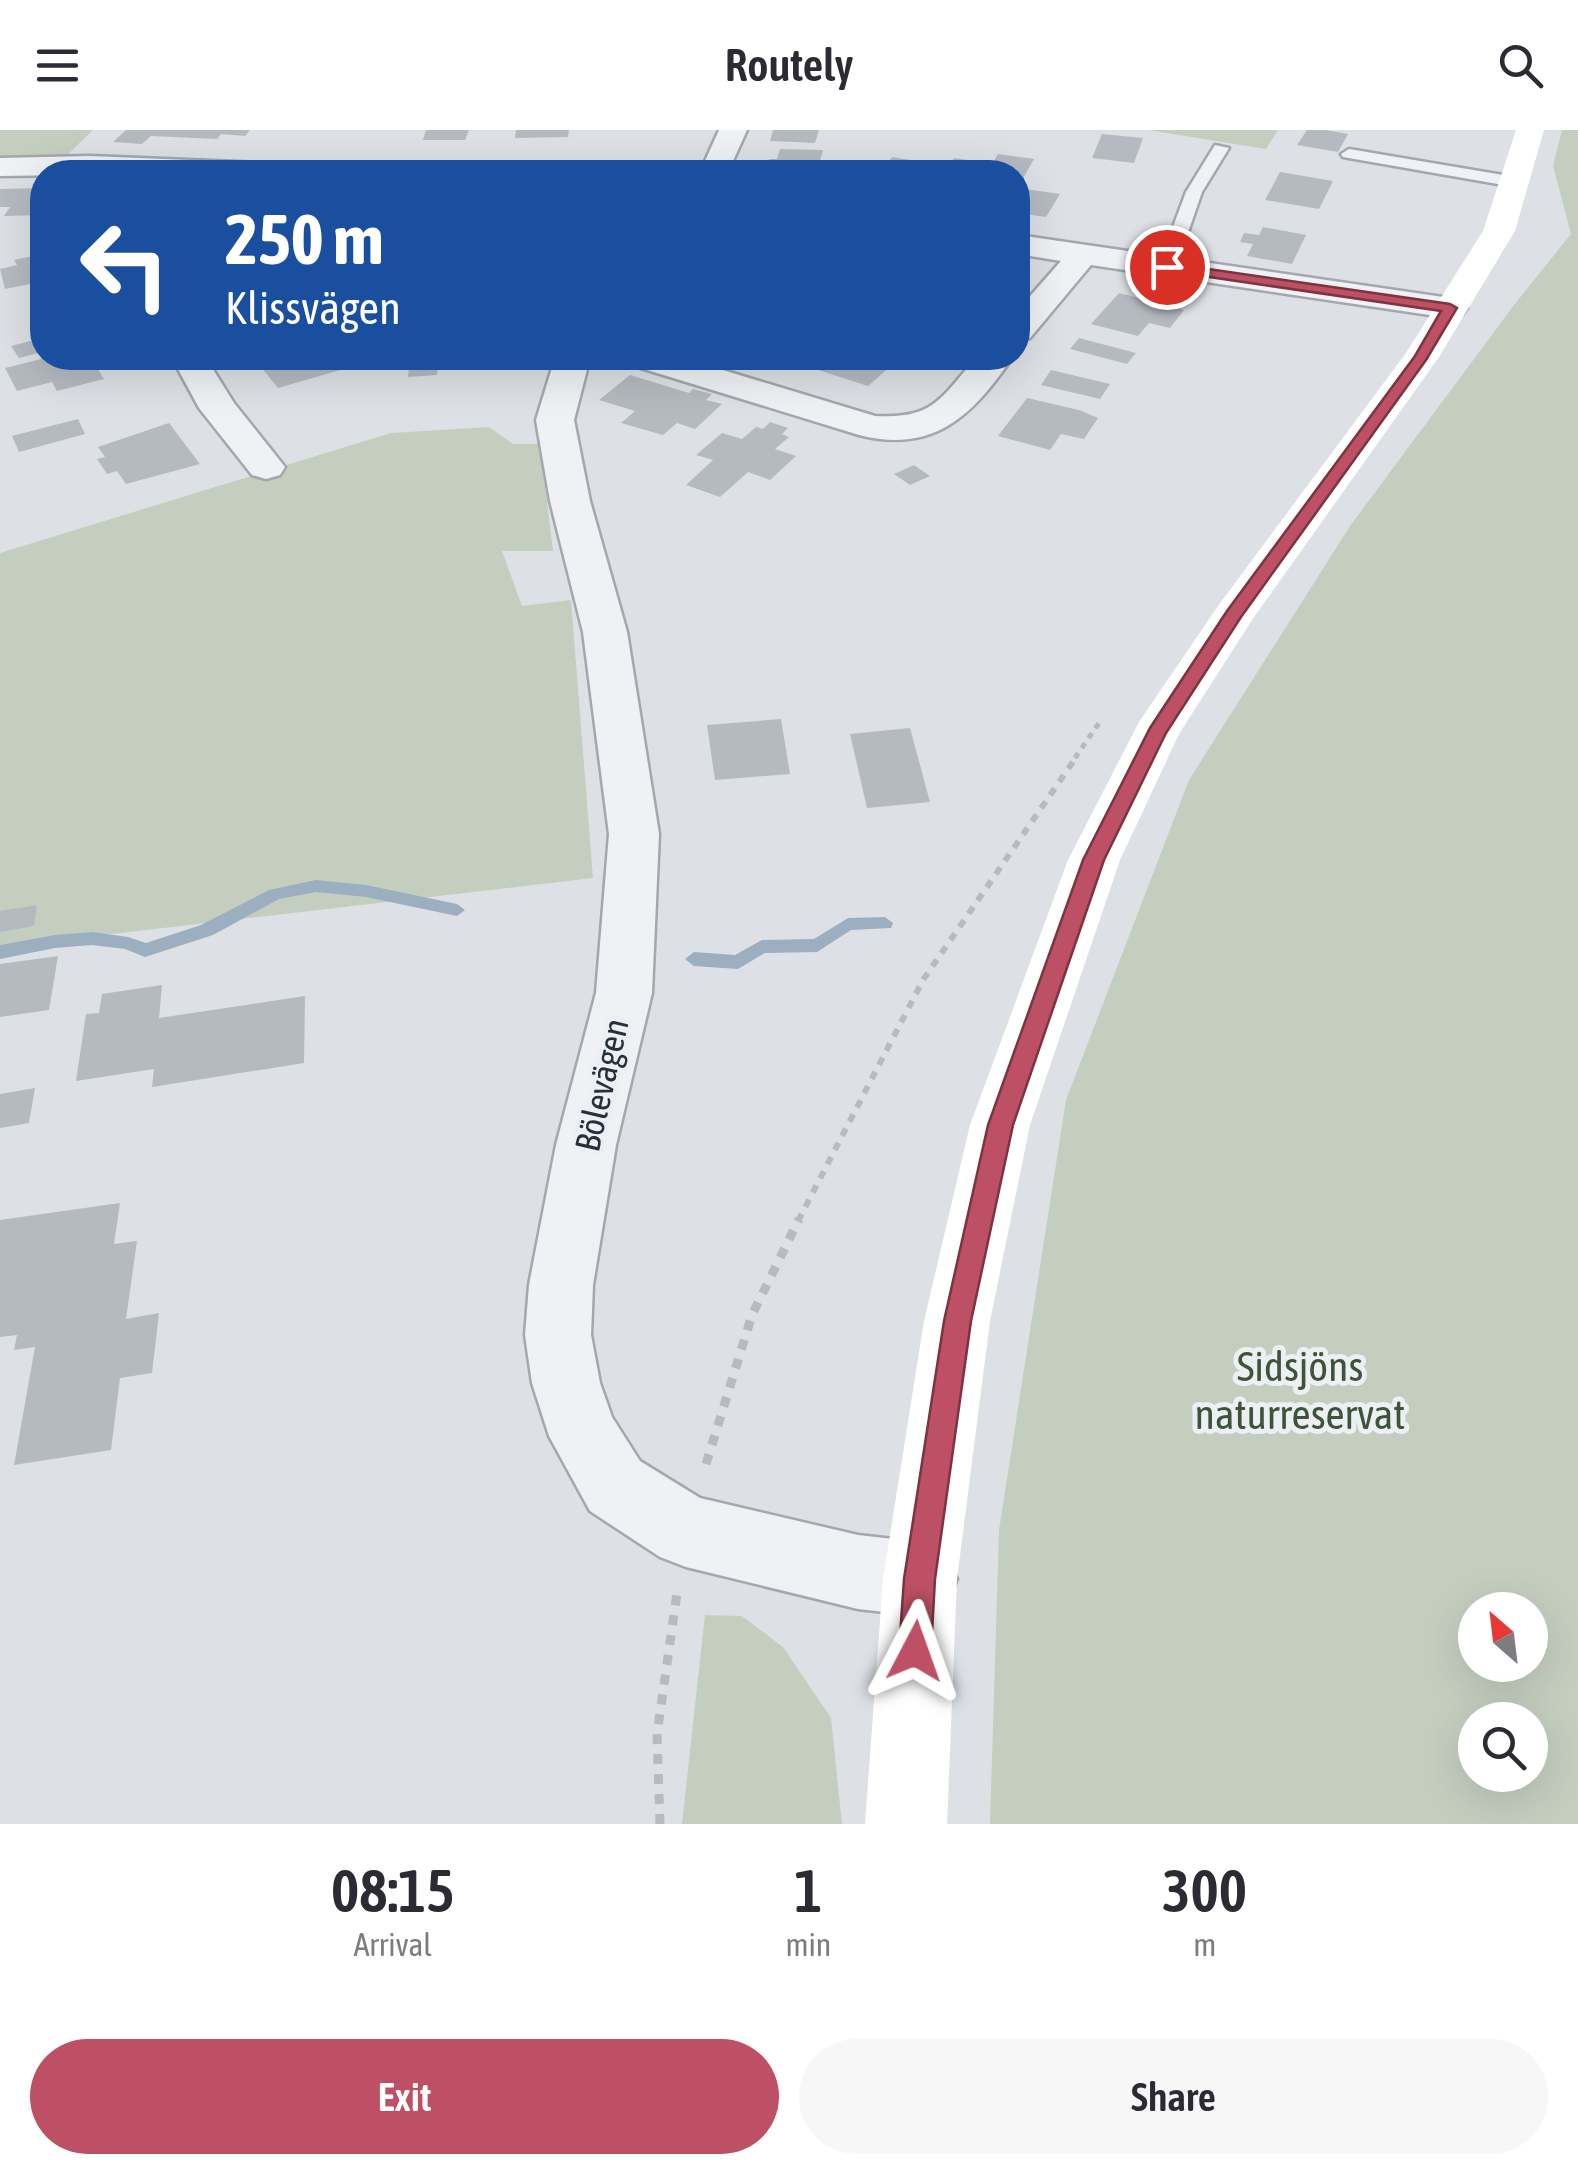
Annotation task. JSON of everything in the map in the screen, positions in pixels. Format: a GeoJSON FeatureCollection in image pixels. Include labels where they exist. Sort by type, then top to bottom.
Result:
{"type":"FeatureCollection","features":[{"type":"Feature","properties":{"kind":"main road"},"geometry":{"type":"LineString","coordinates":[[906,1824],[920,1579],[957,1321],[1000,1125],[1094,860],[1166,718],[1233,615],[1421,357],[1499,231],[1530,130]]}},
{"type":"Feature","properties":{"kind":"street"},"geometry":{"type":"LineString","coordinates":[[719,160],[732,130]]}},
{"type":"Feature","properties":{"kind":"street"},"geometry":{"type":"LineString","coordinates":[[0,168],[30,168]]}},
{"type":"Feature","properties":{"kind":"street"},"geometry":{"type":"LineString","coordinates":[[1030,247],[1450,308]]}},
{"type":"Feature","properties":{"kind":"street"},"geometry":{"type":"LineString","coordinates":[[1030,316],[1083,255]]}},
{"type":"Feature","properties":{"kind":"street"},"geometry":{"type":"LineString","coordinates":[[196,370],[218,408],[266,466]]}},
{"type":"Feature","properties":{"kind":"street","name":"Bölevägen"},"geometry":{"type":"LineString","coordinates":[[566,370],[555,420],[570,501],[605,632],[634,834],[624,993],[586,1145],[560,1284],[558,1335],[566,1383],[584,1436],[614,1486],[686,1531],[858,1572],[920,1579]]}},
{"type":"Feature","properties":{"kind":"street"},"geometry":{"type":"LineString","coordinates":[[686,370],[872,427],[910,431],[939,422],[984,370]]}},
{"type":"Feature","properties":{"kind":"lane"},"geometry":{"type":"LineString","coordinates":[[1167,267],[1194,192],[1221,148]]}},
{"type":"Feature","properties":{"kind":"lane"},"geometry":{"type":"LineString","coordinates":[[1350,154],[1515,182]]}},
{"type":"Feature","properties":{"kind":"path"},"geometry":{"type":"LineString","coordinates":[[660,1824],[658,1734],[676,1601]]}},
{"type":"Feature","properties":{"kind":"green space"},"geometry":{"type":"Polygon","coordinates":[[[0,130],[93,130],[63,159],[0,163],[0,130]]]}},
{"type":"Feature","properties":{"kind":"green space"},"geometry":{"type":"Polygon","coordinates":[[[1148,130],[1278,130],[1266,149],[1148,130]]]}},
{"type":"Feature","properties":{"kind":"green space","name":"Sidsjöns naturreservat"},"geometry":{"type":"Polygon","coordinates":[[[1562,130],[1578,130],[1578,1824],[990,1824],[999,1530],[1066,1100],[1189,780],[1350,526],[1571,234],[1553,166],[1562,130]]]}},
{"type":"Feature","properties":{"kind":"green space"},"geometry":{"type":"Polygon","coordinates":[[[489,427],[513,444],[540,444],[553,551],[502,551],[522,606],[571,600],[593,878],[0,947],[0,553],[391,433],[489,427]]]}},
{"type":"Feature","properties":{"kind":"green space"},"geometry":{"type":"Polygon","coordinates":[[[705,1615],[742,1616],[783,1647],[831,1718],[842,1824],[682,1824],[705,1615]]]}},
{"type":"Feature","properties":{"kind":"building"},"geometry":{"type":"Polygon","coordinates":[[[126,130],[250,130],[245,136],[221,134],[217,139],[151,136],[142,144],[113,142],[126,130]]]}},
{"type":"Feature","properties":{"kind":"building"},"geometry":{"type":"Polygon","coordinates":[[[426,130],[469,130],[465,140],[423,140],[426,130]]]}},
{"type":"Feature","properties":{"kind":"building"},"geometry":{"type":"Polygon","coordinates":[[[516,130],[569,130],[568,137],[515,138],[516,130]]]}},
{"type":"Feature","properties":{"kind":"building"},"geometry":{"type":"Polygon","coordinates":[[[773,130],[819,130],[815,143],[770,141],[773,130]]]}},
{"type":"Feature","properties":{"kind":"building"},"geometry":{"type":"Polygon","coordinates":[[[1307,130],[1348,134],[1338,152],[1297,145],[1307,130]]]}},
{"type":"Feature","properties":{"kind":"building"},"geometry":{"type":"Polygon","coordinates":[[[1102,134],[1143,138],[1134,163],[1092,158],[1102,134]]]}},
{"type":"Feature","properties":{"kind":"building"},"geometry":{"type":"Polygon","coordinates":[[[780,149],[823,150],[820,160],[769,160],[777,159],[780,149]]]}},
{"type":"Feature","properties":{"kind":"building"},"geometry":{"type":"Polygon","coordinates":[[[998,154],[1034,159],[1030,166],[1030,160],[994,160],[998,154]]]}},
{"type":"Feature","properties":{"kind":"building"},"geometry":{"type":"Polygon","coordinates":[[[1280,172],[1333,181],[1319,209],[1265,200],[1280,172]]]}},
{"type":"Feature","properties":{"kind":"building"},"geometry":{"type":"Polygon","coordinates":[[[30,188],[30,215],[4,216],[10,207],[0,207],[0,189],[30,188]]]}},
{"type":"Feature","properties":{"kind":"building"},"geometry":{"type":"Polygon","coordinates":[[[1030,190],[1060,194],[1046,217],[1030,215],[1030,190]]]}},
{"type":"Feature","properties":{"kind":"building"},"geometry":{"type":"Polygon","coordinates":[[[1263,227],[1306,235],[1292,264],[1247,256],[1253,244],[1240,242],[1244,233],[1259,235],[1263,227]]]}},
{"type":"Feature","properties":{"kind":"building"},"geometry":{"type":"Polygon","coordinates":[[[30,257],[30,284],[5,289],[0,269],[17,265],[14,260],[30,257]]]}},
{"type":"Feature","properties":{"kind":"building"},"geometry":{"type":"Polygon","coordinates":[[[1119,293],[1184,310],[1170,328],[1149,323],[1138,336],[1091,324],[1119,293]]]}},
{"type":"Feature","properties":{"kind":"building"},"geometry":{"type":"Polygon","coordinates":[[[1079,338],[1136,353],[1127,364],[1070,349],[1079,338]]]}},
{"type":"Feature","properties":{"kind":"building"},"geometry":{"type":"Polygon","coordinates":[[[30,341],[30,355],[19,358],[11,346],[30,341]]]}},
{"type":"Feature","properties":{"kind":"building"},"geometry":{"type":"Polygon","coordinates":[[[30,362],[30,370],[98,370],[104,379],[57,391],[52,382],[17,391],[5,368],[30,362]]]}},
{"type":"Feature","properties":{"kind":"building"},"geometry":{"type":"Polygon","coordinates":[[[263,370],[340,370],[278,388],[263,370]]]}},
{"type":"Feature","properties":{"kind":"building"},"geometry":{"type":"Polygon","coordinates":[[[409,370],[437,370],[437,375],[408,377],[409,370]]]}},
{"type":"Feature","properties":{"kind":"building"},"geometry":{"type":"Polygon","coordinates":[[[818,370],[886,370],[868,386],[818,370]]]}},
{"type":"Feature","properties":{"kind":"building"},"geometry":{"type":"Polygon","coordinates":[[[1051,370],[1110,384],[1100,399],[1041,385],[1051,370]]]}},
{"type":"Feature","properties":{"kind":"building"},"geometry":{"type":"Polygon","coordinates":[[[630,375],[689,393],[693,389],[712,394],[706,400],[722,404],[695,429],[677,423],[663,435],[621,423],[635,411],[599,400],[630,375]]]}},
{"type":"Feature","properties":{"kind":"building"},"geometry":{"type":"Polygon","coordinates":[[[1027,398],[1098,418],[1084,439],[1061,434],[1050,450],[998,436],[1027,398]]]}},
{"type":"Feature","properties":{"kind":"building"},"geometry":{"type":"Polygon","coordinates":[[[78,419],[85,434],[19,452],[12,436],[78,419]]]}},
{"type":"Feature","properties":{"kind":"building"},"geometry":{"type":"Polygon","coordinates":[[[770,422],[788,428],[782,434],[789,437],[775,449],[796,456],[770,480],[748,472],[720,497],[686,485],[713,460],[696,455],[722,433],[742,439],[770,422]]]}},
{"type":"Feature","properties":{"kind":"building"},"geometry":{"type":"Polygon","coordinates":[[[169,423],[200,464],[126,484],[117,471],[107,474],[97,459],[105,457],[98,447],[169,423]]]}},
{"type":"Feature","properties":{"kind":"building"},"geometry":{"type":"Polygon","coordinates":[[[914,465],[930,476],[910,485],[894,474],[914,465]]]}},
{"type":"Feature","properties":{"kind":"building"},"geometry":{"type":"Polygon","coordinates":[[[781,719],[790,774],[715,780],[707,725],[781,719]]]}},
{"type":"Feature","properties":{"kind":"building"},"geometry":{"type":"Polygon","coordinates":[[[910,728],[930,802],[867,808],[850,734],[910,728]]]}},
{"type":"Feature","properties":{"kind":"building"},"geometry":{"type":"Polygon","coordinates":[[[37,905],[34,926],[0,932],[0,911],[37,905]]]}},
{"type":"Feature","properties":{"kind":"building"},"geometry":{"type":"Polygon","coordinates":[[[58,956],[49,1010],[0,1017],[0,964],[58,956]]]}},
{"type":"Feature","properties":{"kind":"building"},"geometry":{"type":"Polygon","coordinates":[[[162,985],[159,1018],[305,996],[304,1063],[152,1087],[154,1069],[76,1081],[86,1014],[99,1013],[102,994],[162,985]]]}},
{"type":"Feature","properties":{"kind":"building"},"geometry":{"type":"Polygon","coordinates":[[[35,1088],[29,1123],[0,1128],[0,1094],[35,1088]]]}},
{"type":"Feature","properties":{"kind":"building"},"geometry":{"type":"Polygon","coordinates":[[[120,1203],[114,1244],[137,1241],[126,1319],[159,1313],[152,1373],[120,1378],[111,1450],[14,1465],[35,1347],[14,1350],[17,1335],[0,1337],[0,1220],[120,1203]]]}},
{"type":"Feature","properties":{"kind":"waterway"},"geometry":{"type":"LineString","coordinates":[[0,952],[92,938],[128,943],[145,950],[207,930],[275,894],[316,886],[366,891],[457,910]]}},
{"type":"Feature","properties":{"kind":"waterway"},"geometry":{"type":"LineString","coordinates":[[694,959],[738,962],[762,947],[817,945],[848,924],[885,923]]}},
{"type":"Feature","properties":{"kind":"route"},"geometry":{"type":"LineString","coordinates":[[915,1651],[920,1579],[957,1321],[1000,1125],[1094,860],[1156,733],[1233,615],[1421,357],[1450,308],[1167,267]]}}]}
